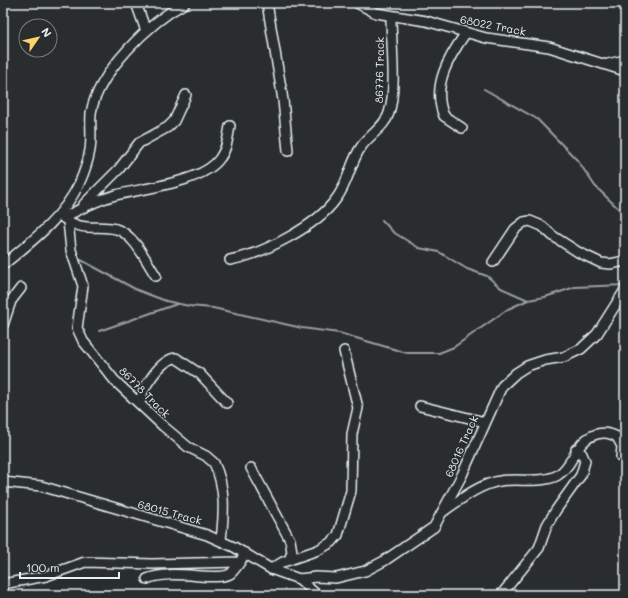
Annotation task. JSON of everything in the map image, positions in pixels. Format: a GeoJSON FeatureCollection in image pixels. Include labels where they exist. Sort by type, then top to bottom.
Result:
{"type":"FeatureCollection","features":[{"type":"Feature","properties":{"kind":"street"},"geometry":{"type":"LineString","coordinates":[[136,3],[146,31]]}},
{"type":"Feature","properties":{"kind":"street"},"geometry":{"type":"LineString","coordinates":[[63,218],[86,166],[90,150],[92,113],[97,94],[114,67],[146,31],[170,11],[185,3]]}},
{"type":"Feature","properties":{"kind":"street"},"geometry":{"type":"LineString","coordinates":[[267,3],[283,100],[288,151]]}},
{"type":"Feature","properties":{"kind":"street","name":"68022 Track"},"geometry":{"type":"LineString","coordinates":[[357,3],[370,11],[391,16],[426,21],[465,34],[504,42],[549,47],[608,64],[625,71]]}},
{"type":"Feature","properties":{"kind":"street","name":"86776 Track"},"geometry":{"type":"LineString","coordinates":[[230,260],[252,254],[292,235],[326,211],[337,199],[360,148],[384,123],[389,114],[392,92],[391,16]]}},
{"type":"Feature","properties":{"kind":"street"},"geometry":{"type":"LineString","coordinates":[[462,128],[444,116],[440,101],[440,88],[446,64],[465,34]]}},
{"type":"Feature","properties":{"kind":"street"},"geometry":{"type":"LineString","coordinates":[[608,64],[625,60]]}},
{"type":"Feature","properties":{"kind":"street"},"geometry":{"type":"LineString","coordinates":[[80,208],[109,180],[140,143],[168,127],[174,121],[186,94]]}},
{"type":"Feature","properties":{"kind":"street"},"geometry":{"type":"LineString","coordinates":[[3,265],[37,237],[63,218],[80,208],[114,195],[175,182],[207,168],[221,158],[225,149],[230,126]]}},
{"type":"Feature","properties":{"kind":"street"},"geometry":{"type":"LineString","coordinates":[[63,218],[83,228],[107,228],[124,233],[137,246],[156,276]]}},
{"type":"Feature","properties":{"kind":"street","name":"86778 Track"},"geometry":{"type":"LineString","coordinates":[[63,218],[71,250],[83,286],[82,300],[77,319],[79,333],[115,381],[179,440],[214,463],[224,495],[225,510],[221,540]]}},
{"type":"Feature","properties":{"kind":"street"},"geometry":{"type":"LineString","coordinates":[[493,262],[515,229],[524,222],[530,221],[542,226],[553,236],[578,252],[601,263],[610,264],[625,261]]}},
{"type":"Feature","properties":{"kind":"street"},"geometry":{"type":"LineString","coordinates":[[3,325],[11,301],[21,288]]}},
{"type":"Feature","properties":{"kind":"street","name":"68016 Track"},"geometry":{"type":"LineString","coordinates":[[299,579],[316,577],[336,578],[365,571],[384,561],[434,527],[462,475],[502,386],[508,379],[531,364],[564,357],[581,349],[597,334],[624,294]]}},
{"type":"Feature","properties":{"kind":"street"},"geometry":{"type":"LineString","coordinates":[[271,569],[332,542],[338,535],[351,491],[352,434],[358,408],[344,351]]}},
{"type":"Feature","properties":{"kind":"street"},"geometry":{"type":"LineString","coordinates":[[140,403],[142,394],[158,369],[167,361],[176,358],[200,374],[227,403]]}},
{"type":"Feature","properties":{"kind":"street"},"geometry":{"type":"LineString","coordinates":[[420,406],[485,422]]}},
{"type":"Feature","properties":{"kind":"street"},"geometry":{"type":"LineString","coordinates":[[442,511],[476,490],[499,481],[553,477],[564,469],[576,449],[585,439],[593,435],[606,433],[612,434],[620,441],[622,446],[621,457]]}},
{"type":"Feature","properties":{"kind":"street"},"geometry":{"type":"LineString","coordinates":[[501,595],[540,548],[547,526],[556,510],[581,475],[585,461],[582,454],[576,449]]}},
{"type":"Feature","properties":{"kind":"street"},"geometry":{"type":"LineString","coordinates":[[251,468],[290,540],[292,552],[289,560]]}},
{"type":"Feature","properties":{"kind":"street","name":"68015 Track"},"geometry":{"type":"LineString","coordinates":[[3,482],[41,486],[114,509],[192,530],[221,540],[242,558],[299,579],[317,595]]}},
{"type":"Feature","properties":{"kind":"street"},"geometry":{"type":"LineString","coordinates":[[147,579],[162,574],[225,576],[235,569],[242,558]]}},
{"type":"Feature","properties":{"kind":"street"},"geometry":{"type":"LineString","coordinates":[[3,584],[46,576],[85,562],[152,564],[242,558]]}},
{"type":"Feature","properties":{"kind":"waterway"},"geometry":{"type":"LineString","coordinates":[[484,89],[537,119],[578,161],[595,186],[625,215]]}},
{"type":"Feature","properties":{"kind":"waterway"},"geometry":{"type":"LineString","coordinates":[[382,220],[393,232],[419,248],[439,252],[467,269],[487,276],[501,288],[528,300]]}},
{"type":"Feature","properties":{"kind":"waterway"},"geometry":{"type":"LineString","coordinates":[[81,260],[137,290],[166,301],[189,306],[213,308],[302,328],[339,333],[407,353],[439,353],[454,347],[508,309],[528,300],[545,297],[575,287],[625,285]]}},
{"type":"Feature","properties":{"kind":"waterway"},"geometry":{"type":"LineString","coordinates":[[99,331],[177,304]]}}]}
